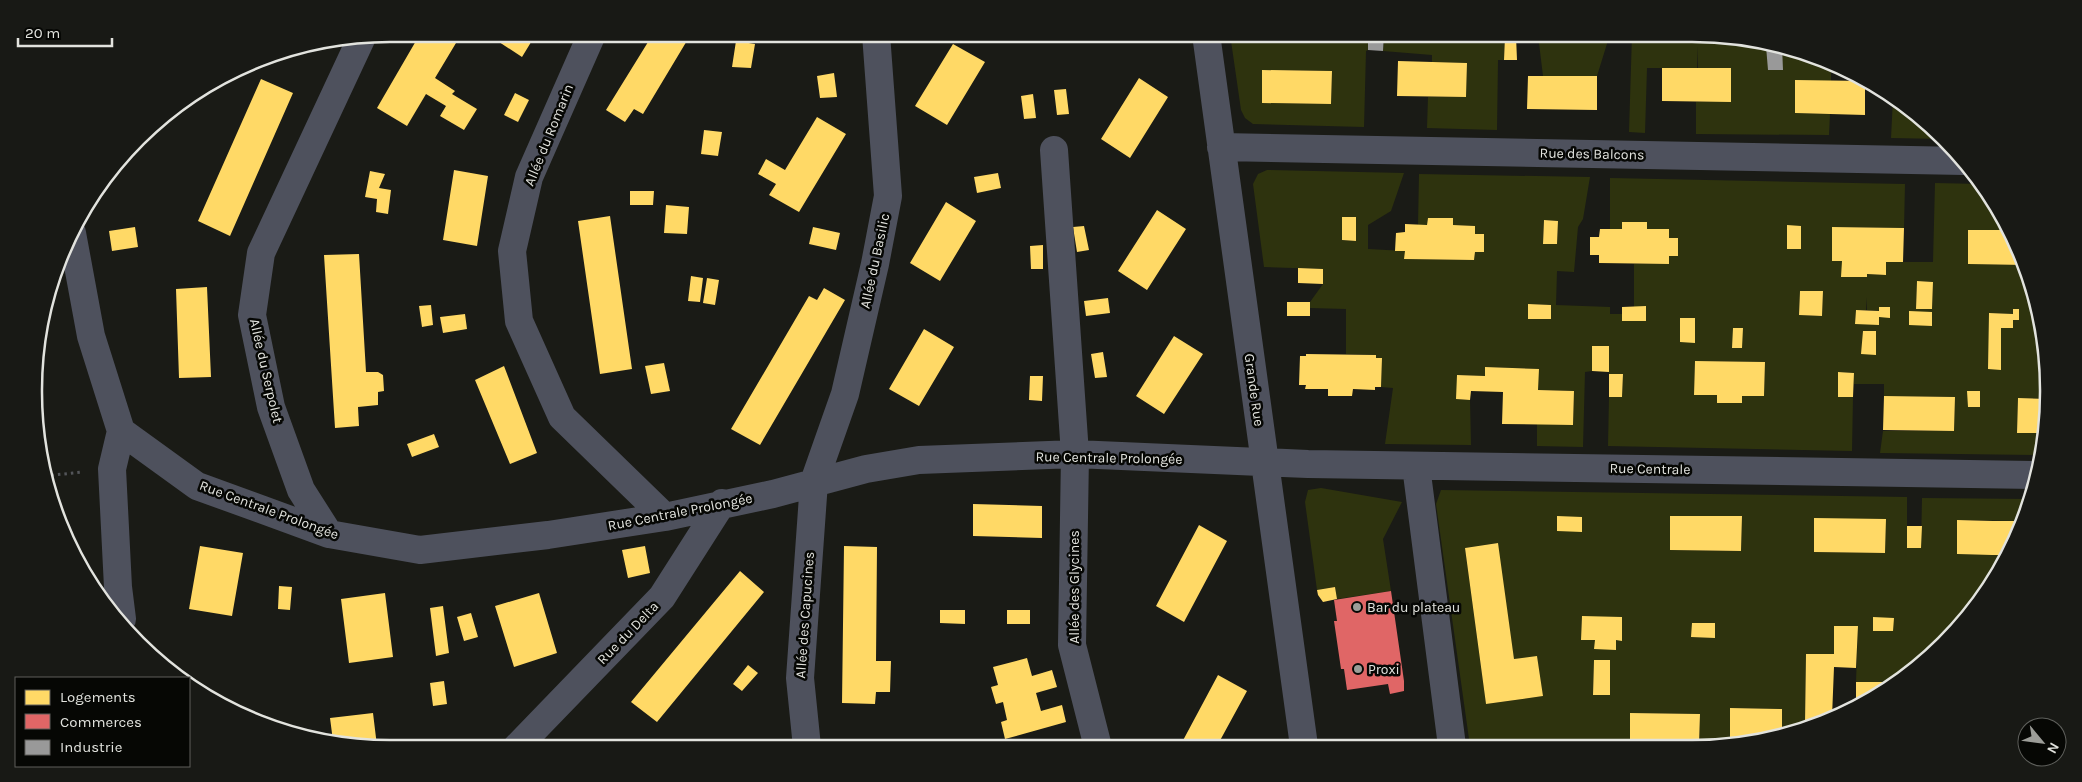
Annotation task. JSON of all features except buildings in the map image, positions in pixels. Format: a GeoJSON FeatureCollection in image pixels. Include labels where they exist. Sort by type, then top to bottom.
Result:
{"type":"FeatureCollection","features":[{"type":"Feature","properties":{"kind":"street","name":"Allée du Romarin"},"geometry":{"type":"LineString","coordinates":[[588,42],[529,177],[512,251],[519,321],[562,417],[664,517]]}},
{"type":"Feature","properties":{"kind":"street","name":"Allée du Basilic"},"geometry":{"type":"LineString","coordinates":[[814,482],[845,394],[875,264],[888,196],[877,42]]}},
{"type":"Feature","properties":{"kind":"street","name":"Grande Rue"},"geometry":{"type":"LineString","coordinates":[[1207,42],[1303,740]]}},
{"type":"Feature","properties":{"kind":"street","name":"Allée du Serpolet"},"geometry":{"type":"LineString","coordinates":[[329,534],[301,490],[271,406],[252,315],[261,253],[359,44]]}},
{"type":"Feature","properties":{"kind":"street","name":"Rue des Balcons"},"geometry":{"type":"LineString","coordinates":[[1221,147],[1953,161]]}},
{"type":"Feature","properties":{"kind":"street","name":"Allée des Glycines"},"geometry":{"type":"LineString","coordinates":[[1054,150],[1075,454],[1072,645],[1096,740]]}},
{"type":"Feature","properties":{"kind":"street"},"geometry":{"type":"LineString","coordinates":[[74,246],[90,336],[121,430],[112,469],[121,611]]}},
{"type":"Feature","properties":{"kind":"street","name":"Rue Centrale Prolongée"},"geometry":{"type":"LineString","coordinates":[[121,430],[198,486],[329,534],[420,550],[548,535],[664,517],[722,503],[774,494],[866,468],[920,460],[1075,454],[1264,463]]}},
{"type":"Feature","properties":{"kind":"street","name":"Rue Centrale"},"geometry":{"type":"LineString","coordinates":[[1264,463],[2029,475]]}},
{"type":"Feature","properties":{"kind":"street"},"geometry":{"type":"LineString","coordinates":[[1416,466],[1451,740]]}},
{"type":"Feature","properties":{"kind":"street","name":"Allée des Capucines"},"geometry":{"type":"LineString","coordinates":[[806,740],[800,678],[814,482]]}},
{"type":"Feature","properties":{"kind":"street","name":"Rue du Delta"},"geometry":{"type":"LineString","coordinates":[[524,740],[662,597],[722,503]]}},
{"type":"Feature","properties":{"kind":"path"},"geometry":{"type":"LineString","coordinates":[[53,475],[112,469]]}},
{"type":"Feature","properties":{"kind":"green space"},"geometry":{"type":"Polygon","coordinates":[[[1231,42],[1368,42],[1368,50],[1366,51],[1364,127],[1253,124],[1245,118],[1241,110],[1231,42]],[[1263,70],[1262,103],[1331,104],[1332,71],[1263,70]]]}},
{"type":"Feature","properties":{"kind":"green space"},"geometry":{"type":"Polygon","coordinates":[[[1384,42],[1505,42],[1504,60],[1498,60],[1497,130],[1427,128],[1428,97],[1466,97],[1467,63],[1432,62],[1432,55],[1383,51],[1384,42]]]}},
{"type":"Feature","properties":{"kind":"green space"},"geometry":{"type":"Polygon","coordinates":[[[1539,42],[1608,42],[1597,76],[1543,76],[1539,42]]]}},
{"type":"Feature","properties":{"kind":"green space"},"geometry":{"type":"Polygon","coordinates":[[[1632,42],[1691,42],[1736,45],[1781,54],[1831,72],[1831,81],[1795,81],[1795,113],[1830,114],[1829,135],[1696,134],[1696,102],[1731,101],[1731,68],[1698,68],[1698,46],[1697,68],[1647,68],[1645,133],[1629,132],[1632,42]]]}},
{"type":"Feature","properties":{"kind":"green space"},"geometry":{"type":"Polygon","coordinates":[[[1893,107],[1931,139],[1891,138],[1893,107]]]}},
{"type":"Feature","properties":{"kind":"green space"},"geometry":{"type":"Polygon","coordinates":[[[1267,170],[1404,173],[1391,211],[1368,225],[1368,249],[1405,251],[1405,259],[1474,260],[1475,252],[1484,252],[1484,234],[1475,234],[1475,226],[1453,225],[1453,218],[1428,218],[1427,225],[1418,225],[1419,174],[1590,177],[1583,219],[1578,227],[1574,272],[1557,271],[1556,305],[1610,307],[1610,314],[1622,314],[1623,321],[1634,321],[1634,264],[1669,264],[1669,256],[1678,256],[1678,238],[1669,238],[1669,229],[1647,229],[1647,222],[1622,222],[1622,229],[1610,229],[1610,178],[1905,184],[1904,228],[1832,227],[1832,261],[1842,261],[1842,277],[1867,277],[1867,274],[1885,275],[1886,262],[1933,262],[1935,183],[1971,184],[1981,197],[2000,230],[1968,230],[1968,264],[2016,265],[2028,301],[2037,346],[2040,399],[2018,398],[2017,433],[2037,433],[2034,455],[1880,453],[1883,431],[1954,431],[1955,397],[1884,396],[1884,384],[1854,384],[1854,373],[1839,372],[1838,397],[1853,397],[1852,451],[1608,446],[1609,397],[1622,397],[1623,374],[1609,374],[1609,346],[1593,346],[1592,371],[1585,372],[1583,447],[1537,446],[1537,424],[1573,425],[1574,391],[1538,390],[1538,369],[1486,367],[1485,376],[1457,375],[1457,399],[1470,400],[1471,445],[1385,444],[1393,388],[1381,387],[1382,358],[1376,358],[1376,355],[1346,354],[1346,309],[1310,308],[1310,302],[1323,284],[1323,269],[1264,267],[1253,184],[1258,174],[1267,170]],[[1342,217],[1342,240],[1356,241],[1356,217],[1342,217]],[[1544,220],[1543,243],[1557,244],[1558,221],[1544,220]],[[1917,281],[1916,309],[1932,309],[1933,282],[1917,281]],[[1800,291],[1799,315],[1822,316],[1823,291],[1800,291]],[[1867,297],[1866,310],[1856,310],[1855,324],[1879,317],[1890,317],[1890,307],[1879,307],[1879,311],[1867,310],[1867,297]],[[1528,304],[1528,319],[1551,319],[1551,305],[1528,304]],[[2013,309],[2013,314],[1990,313],[2001,328],[2013,328],[2013,320],[2019,320],[2019,309],[2013,309]],[[1695,361],[1694,395],[1717,395],[1717,403],[1742,403],[1742,396],[1764,396],[1765,362],[1695,361]]]}},
{"type":"Feature","properties":{"kind":"green space"},"geometry":{"type":"Polygon","coordinates":[[[1321,488],[1402,502],[1383,539],[1391,591],[1337,599],[1335,587],[1317,590],[1305,502],[1308,490],[1321,488]]]}},
{"type":"Feature","properties":{"kind":"green space"},"geometry":{"type":"Polygon","coordinates":[[[1441,490],[1907,497],[1907,548],[1921,547],[1922,498],[2022,499],[2014,521],[1957,520],[1957,554],[1999,555],[1981,585],[1953,621],[1921,653],[1885,681],[1856,682],[1858,626],[1834,626],[1834,654],[1806,654],[1805,720],[1782,728],[1782,709],[1731,708],[1730,738],[1699,740],[1700,714],[1631,713],[1630,740],[1469,740],[1436,504],[1441,490]],[[1670,516],[1670,550],[1741,551],[1742,517],[1670,516]],[[1814,519],[1814,552],[1885,553],[1886,519],[1814,519]],[[1497,543],[1465,548],[1486,704],[1543,696],[1537,657],[1514,659],[1497,543]],[[1582,617],[1581,640],[1595,640],[1595,649],[1616,649],[1616,640],[1622,640],[1622,617],[1582,617]],[[1692,623],[1692,637],[1715,637],[1715,623],[1692,623]],[[1594,660],[1593,695],[1609,695],[1610,660],[1594,660]]]}},
{"type":"Feature","properties":{"kind":"place","name":"Bar du plateau"},"geometry":{"type":"Point","coordinates":[1357,607]}},
{"type":"Feature","properties":{"kind":"place","name":"Proxi"},"geometry":{"type":"Point","coordinates":[1358,669]}}]}
